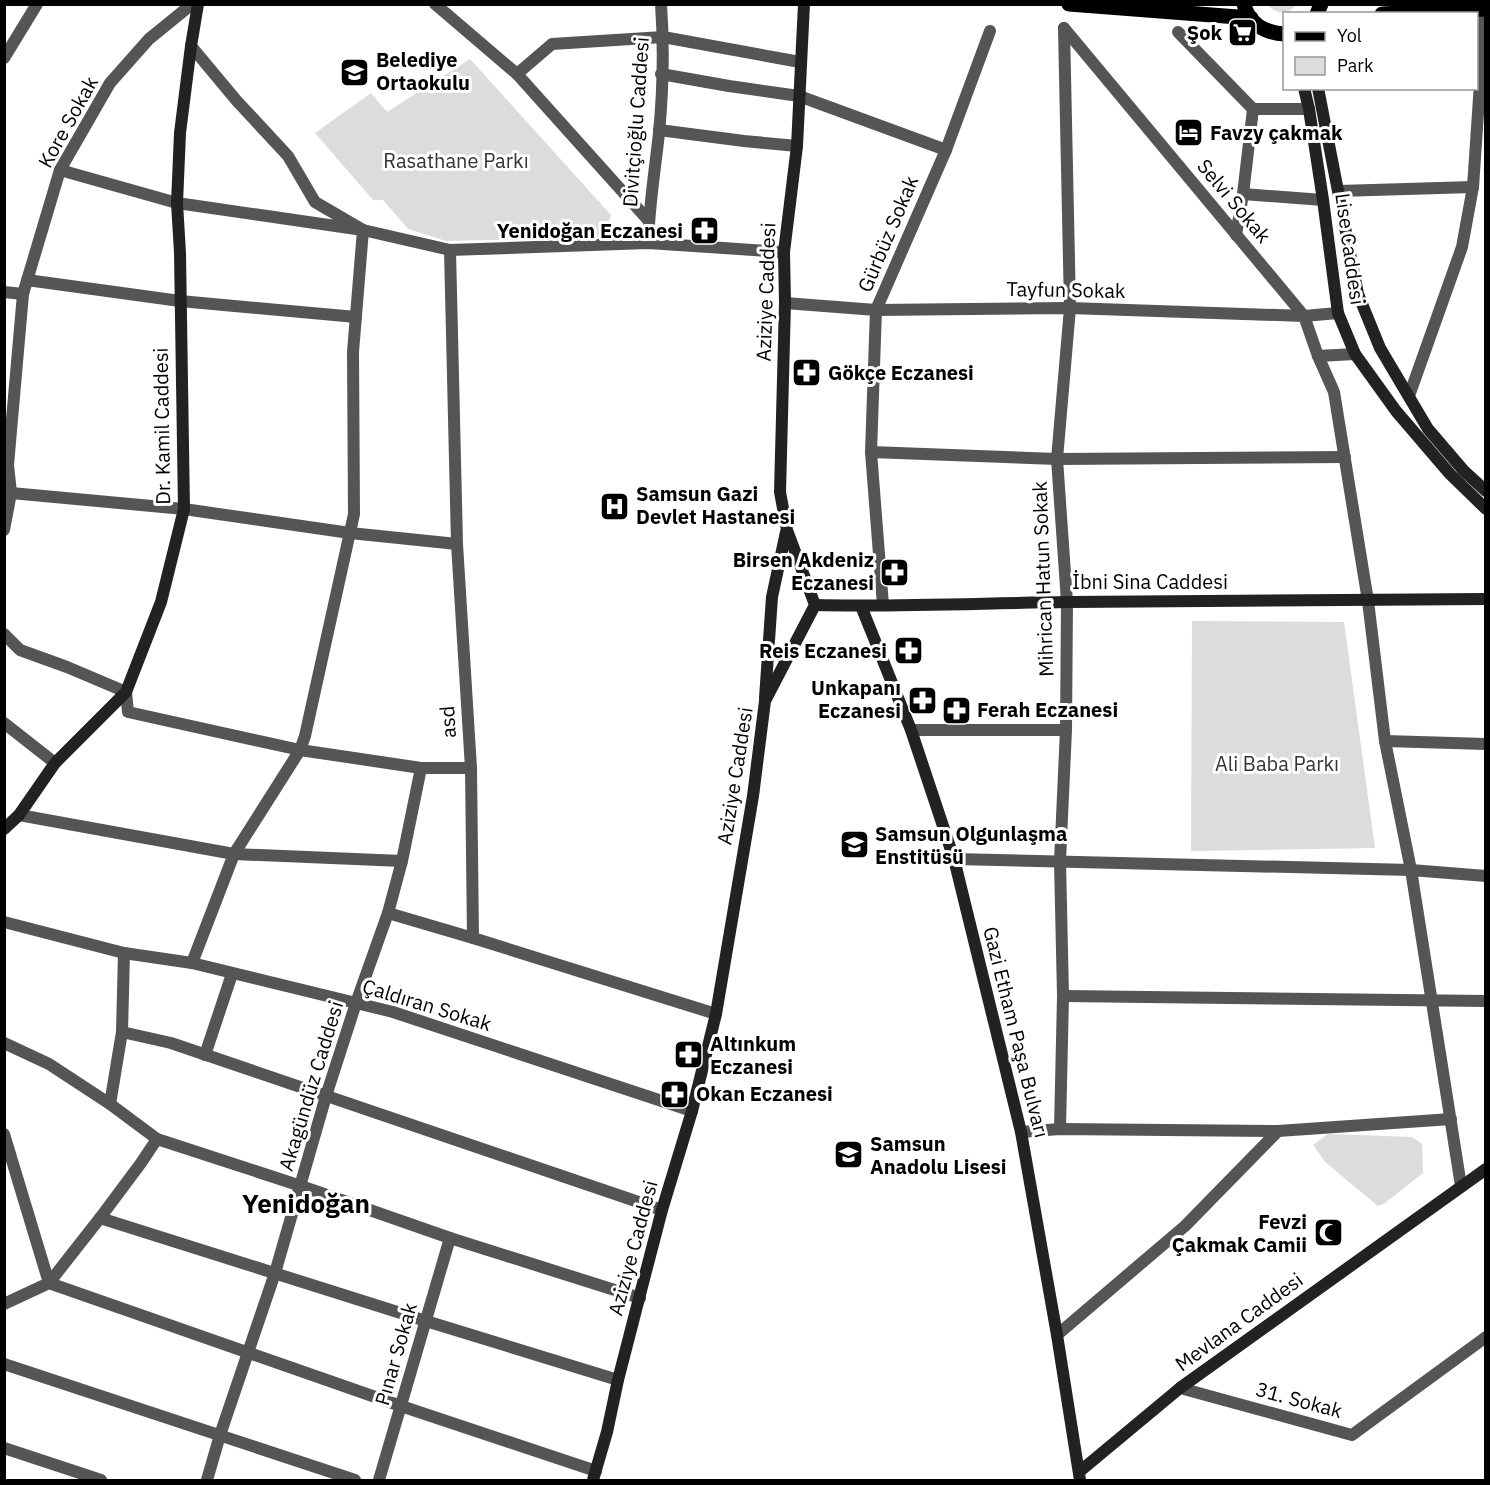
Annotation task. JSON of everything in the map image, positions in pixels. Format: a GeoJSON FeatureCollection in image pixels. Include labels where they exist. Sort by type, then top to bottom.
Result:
{"type":"FeatureCollection","features":[{"type":"Feature","properties":{"kind":"main road","name":"Dr. Kamil Caddesi"},"geometry":{"type":"LineString","coordinates":[[4,829],[19,815],[55,763],[126,692],[161,602],[184,509],[177,203],[180,134],[198,4]]}},
{"type":"Feature","properties":{"kind":"main road","name":"Aziziye Caddesi"},"geometry":{"type":"LineString","coordinates":[[595,1476],[618,1380],[692,1111],[716,1014],[753,796],[765,701],[815,605],[787,530],[780,492],[784,252],[797,146],[804,4]]}},
{"type":"Feature","properties":{"kind":"main road"},"geometry":{"type":"LineString","coordinates":[[1069,4],[1247,11],[1262,29],[1275,34],[1283,34]]}},
{"type":"Feature","properties":{"kind":"main road"},"geometry":{"type":"LineString","coordinates":[[1423,12],[1485,9]]}},
{"type":"Feature","properties":{"kind":"main road","name":"Lise Caddesi"},"geometry":{"type":"LineString","coordinates":[[1304,90],[1323,200],[1338,313],[1355,354],[1396,411],[1450,474],[1485,509]]}},
{"type":"Feature","properties":{"kind":"main road","name":"Lise Caddesi"},"geometry":{"type":"LineString","coordinates":[[1318,90],[1358,294],[1380,348],[1428,429],[1464,471],[1485,491]]}},
{"type":"Feature","properties":{"kind":"main road"},"geometry":{"type":"LineString","coordinates":[[765,701],[772,597],[787,530]]}},
{"type":"Feature","properties":{"kind":"main road","name":"İbni Sina Caddesi"},"geometry":{"type":"LineString","coordinates":[[815,605],[1485,599]]}},
{"type":"Feature","properties":{"kind":"main road","name":"Gazi Etham Paşa Bulvarı"},"geometry":{"type":"LineString","coordinates":[[861,606],[911,730],[954,859],[1022,1132],[1079,1476]]}},
{"type":"Feature","properties":{"kind":"main road","name":"Mevlana Caddesi"},"geometry":{"type":"LineString","coordinates":[[1079,1476],[1180,1388],[1485,1169]]}},
{"type":"Feature","properties":{"kind":"street"},"geometry":{"type":"LineString","coordinates":[[4,58],[37,4]]}},
{"type":"Feature","properties":{"kind":"street","name":"Kore Sokak"},"geometry":{"type":"LineString","coordinates":[[8,497],[6,465],[23,294],[60,171],[110,83],[149,39],[192,4]]}},
{"type":"Feature","properties":{"kind":"street"},"geometry":{"type":"LineString","coordinates":[[435,4],[517,74],[649,221]]}},
{"type":"Feature","properties":{"kind":"street","name":"Divitçioğlu Caddesi"},"geometry":{"type":"LineString","coordinates":[[648,243],[659,130],[663,37],[661,4]]}},
{"type":"Feature","properties":{"kind":"street"},"geometry":{"type":"LineString","coordinates":[[1409,396],[1462,247],[1473,187],[1485,9]]}},
{"type":"Feature","properties":{"kind":"street","name":"Selvi Sokak"},"geometry":{"type":"LineString","coordinates":[[1065,28],[1304,316]]}},
{"type":"Feature","properties":{"kind":"street","name":"Mihrican Hatun Sokak"},"geometry":{"type":"LineString","coordinates":[[1060,1129],[1064,996],[1060,861],[1066,730],[1067,602],[1058,459],[1070,308],[1065,28]]}},
{"type":"Feature","properties":{"kind":"street","name":"Gürbüz Sokak"},"geometry":{"type":"LineString","coordinates":[[882,605],[871,452],[876,310],[946,150],[990,31]]}},
{"type":"Feature","properties":{"kind":"street"},"geometry":{"type":"LineString","coordinates":[[1178,32],[1253,109],[1309,109]]}},
{"type":"Feature","properties":{"kind":"street"},"geometry":{"type":"LineString","coordinates":[[517,74],[552,44],[663,37],[800,62]]}},
{"type":"Feature","properties":{"kind":"street"},"geometry":{"type":"LineString","coordinates":[[191,46],[236,100],[288,156],[315,202],[363,230]]}},
{"type":"Feature","properties":{"kind":"street"},"geometry":{"type":"LineString","coordinates":[[661,74],[799,96],[946,150]]}},
{"type":"Feature","properties":{"kind":"street"},"geometry":{"type":"LineString","coordinates":[[1236,235],[1253,109]]}},
{"type":"Feature","properties":{"kind":"street"},"geometry":{"type":"LineString","coordinates":[[659,130],[797,146]]}},
{"type":"Feature","properties":{"kind":"street"},"geometry":{"type":"LineString","coordinates":[[60,171],[177,203],[363,230],[450,250],[648,243],[784,252]]}},
{"type":"Feature","properties":{"kind":"street"},"geometry":{"type":"LineString","coordinates":[[1339,190],[1473,187]]}},
{"type":"Feature","properties":{"kind":"street"},"geometry":{"type":"LineString","coordinates":[[1243,194],[1323,200]]}},
{"type":"Feature","properties":{"kind":"street"},"geometry":{"type":"LineString","coordinates":[[192,963],[234,854],[300,750],[305,736],[354,513],[353,352],[363,230]]}},
{"type":"Feature","properties":{"kind":"street","name":"asd"},"geometry":{"type":"LineString","coordinates":[[450,250],[457,544],[471,768],[473,938]]}},
{"type":"Feature","properties":{"kind":"street"},"geometry":{"type":"LineString","coordinates":[[27,280],[180,301],[356,317]]}},
{"type":"Feature","properties":{"kind":"street"},"geometry":{"type":"LineString","coordinates":[[4,292],[23,294]]}},
{"type":"Feature","properties":{"kind":"street","name":"Tayfun Sokak"},"geometry":{"type":"LineString","coordinates":[[784,303],[876,310],[1070,308],[1304,316],[1338,313]]}},
{"type":"Feature","properties":{"kind":"street"},"geometry":{"type":"LineString","coordinates":[[1304,316],[1334,392],[1368,601],[1385,741],[1411,870],[1461,1186]]}},
{"type":"Feature","properties":{"kind":"street"},"geometry":{"type":"LineString","coordinates":[[1318,356],[1355,354]]}},
{"type":"Feature","properties":{"kind":"street"},"geometry":{"type":"LineString","coordinates":[[871,452],[1058,459],[1345,457]]}},
{"type":"Feature","properties":{"kind":"street"},"geometry":{"type":"LineString","coordinates":[[4,530],[8,497],[184,509],[350,533],[457,544]]}},
{"type":"Feature","properties":{"kind":"street"},"geometry":{"type":"LineString","coordinates":[[4,634],[20,650],[67,666],[126,692],[128,712],[300,750],[421,768],[471,768]]}},
{"type":"Feature","properties":{"kind":"street"},"geometry":{"type":"LineString","coordinates":[[4,723],[55,763]]}},
{"type":"Feature","properties":{"kind":"street"},"geometry":{"type":"LineString","coordinates":[[911,730],[1066,730]]}},
{"type":"Feature","properties":{"kind":"street"},"geometry":{"type":"LineString","coordinates":[[1385,741],[1485,744]]}},
{"type":"Feature","properties":{"kind":"street","name":"Akagündüz Caddesi"},"geometry":{"type":"LineString","coordinates":[[207,1480],[275,1274],[356,1003],[388,913],[402,861],[421,768]]}},
{"type":"Feature","properties":{"kind":"street"},"geometry":{"type":"LineString","coordinates":[[19,815],[234,854],[402,861]]}},
{"type":"Feature","properties":{"kind":"street"},"geometry":{"type":"LineString","coordinates":[[954,859],[1411,870],[1485,876]]}},
{"type":"Feature","properties":{"kind":"street"},"geometry":{"type":"LineString","coordinates":[[388,913],[716,1014]]}},
{"type":"Feature","properties":{"kind":"street","name":"Çaldıran Sokak"},"geometry":{"type":"LineString","coordinates":[[4,922],[124,953],[192,963],[393,1012],[692,1111]]}},
{"type":"Feature","properties":{"kind":"street"},"geometry":{"type":"LineString","coordinates":[[110,1104],[122,1032],[124,953]]}},
{"type":"Feature","properties":{"kind":"street"},"geometry":{"type":"LineString","coordinates":[[205,1055],[232,974]]}},
{"type":"Feature","properties":{"kind":"street"},"geometry":{"type":"LineString","coordinates":[[1064,996],[1485,1001]]}},
{"type":"Feature","properties":{"kind":"street"},"geometry":{"type":"LineString","coordinates":[[122,1032],[171,1043],[663,1210]]}},
{"type":"Feature","properties":{"kind":"street"},"geometry":{"type":"LineString","coordinates":[[4,1043],[49,1064],[110,1104],[156,1139],[450,1238],[640,1298]]}},
{"type":"Feature","properties":{"kind":"street"},"geometry":{"type":"LineString","coordinates":[[1022,1132],[1060,1129],[1278,1131],[1451,1119]]}},
{"type":"Feature","properties":{"kind":"street"},"geometry":{"type":"LineString","coordinates":[[1057,1335],[1185,1226],[1278,1131]]}},
{"type":"Feature","properties":{"kind":"street"},"geometry":{"type":"LineString","coordinates":[[4,1134],[49,1283]]}},
{"type":"Feature","properties":{"kind":"street"},"geometry":{"type":"LineString","coordinates":[[4,1304],[49,1283],[141,1163],[156,1139]]}},
{"type":"Feature","properties":{"kind":"street"},"geometry":{"type":"LineString","coordinates":[[100,1218],[618,1380]]}},
{"type":"Feature","properties":{"kind":"street","name":"Pınar Sokak"},"geometry":{"type":"LineString","coordinates":[[379,1480],[450,1238]]}},
{"type":"Feature","properties":{"kind":"street"},"geometry":{"type":"LineString","coordinates":[[49,1283],[595,1476]]}},
{"type":"Feature","properties":{"kind":"street","name":"31. Sokak"},"geometry":{"type":"LineString","coordinates":[[1180,1388],[1352,1435],[1485,1337]]}},
{"type":"Feature","properties":{"kind":"street"},"geometry":{"type":"LineString","coordinates":[[4,1364],[355,1480]]}},
{"type":"Feature","properties":{"kind":"street"},"geometry":{"type":"LineString","coordinates":[[4,1448],[100,1480]]}},
{"type":"Feature","properties":{"kind":"green space"},"geometry":{"type":"Polygon","coordinates":[[[1268,5],[1296,5],[1290,11],[1279,12],[1268,5]]]}},
{"type":"Feature","properties":{"kind":"green space","name":"Rasathane Parkı"},"geometry":{"type":"Polygon","coordinates":[[[470,59],[611,215],[604,237],[446,241],[408,229],[383,200],[373,200],[315,133],[371,93],[387,112],[470,59]]]}},
{"type":"Feature","properties":{"kind":"green space","name":"Ali Baba Parkı"},"geometry":{"type":"Polygon","coordinates":[[[1192,621],[1344,622],[1375,848],[1191,851],[1192,621]]]}},
{"type":"Feature","properties":{"kind":"green space"},"geometry":{"type":"Polygon","coordinates":[[[1328,1134],[1412,1137],[1422,1144],[1423,1173],[1378,1206],[1325,1162],[1313,1145],[1328,1134]]]}},
{"type":"Feature","properties":{"kind":"place","name":"Şok"},"geometry":{"type":"Point","coordinates":[1243,33]}},
{"type":"Feature","properties":{"kind":"place","name":"Belediye Ortaokulu"},"geometry":{"type":"Point","coordinates":[355,72]}},
{"type":"Feature","properties":{"kind":"place","name":"Favzy çakmak"},"geometry":{"type":"Point","coordinates":[1189,133]}},
{"type":"Feature","properties":{"kind":"place","name":"Yenidoğan Eczanesi"},"geometry":{"type":"Point","coordinates":[704,231]}},
{"type":"Feature","properties":{"kind":"place","name":"Gökçe Eczanesi"},"geometry":{"type":"Point","coordinates":[807,373]}},
{"type":"Feature","properties":{"kind":"place","name":"Samsun Gazi Devlet Hastanesi"},"geometry":{"type":"Point","coordinates":[615,506]}},
{"type":"Feature","properties":{"kind":"place","name":"Birsen Akdeniz Eczanesi"},"geometry":{"type":"Point","coordinates":[895,572]}},
{"type":"Feature","properties":{"kind":"place","name":"Reis Eczanesi"},"geometry":{"type":"Point","coordinates":[908,651]}},
{"type":"Feature","properties":{"kind":"place","name":"Unkapanı Eczanesi"},"geometry":{"type":"Point","coordinates":[922,700]}},
{"type":"Feature","properties":{"kind":"place","name":"Ferah Eczanesi"},"geometry":{"type":"Point","coordinates":[956,710]}},
{"type":"Feature","properties":{"kind":"place","name":"Samsun Olgunlaşma Enstitüsü"},"geometry":{"type":"Point","coordinates":[854,845]}},
{"type":"Feature","properties":{"kind":"place","name":"Altınkum Eczanesi"},"geometry":{"type":"Point","coordinates":[689,1055]}},
{"type":"Feature","properties":{"kind":"place","name":"Okan Eczanesi"},"geometry":{"type":"Point","coordinates":[675,1094]}},
{"type":"Feature","properties":{"kind":"place","name":"Samsun Anadolu Lisesi"},"geometry":{"type":"Point","coordinates":[849,1155]}},
{"type":"Feature","properties":{"kind":"place","name":"Fevzi Çakmak Camii"},"geometry":{"type":"Point","coordinates":[1328,1233]}},
{"type":"Feature","properties":{"kind":"district","name":"Yenidoğan"},"geometry":{"type":"Point","coordinates":[306,1204]}}]}
